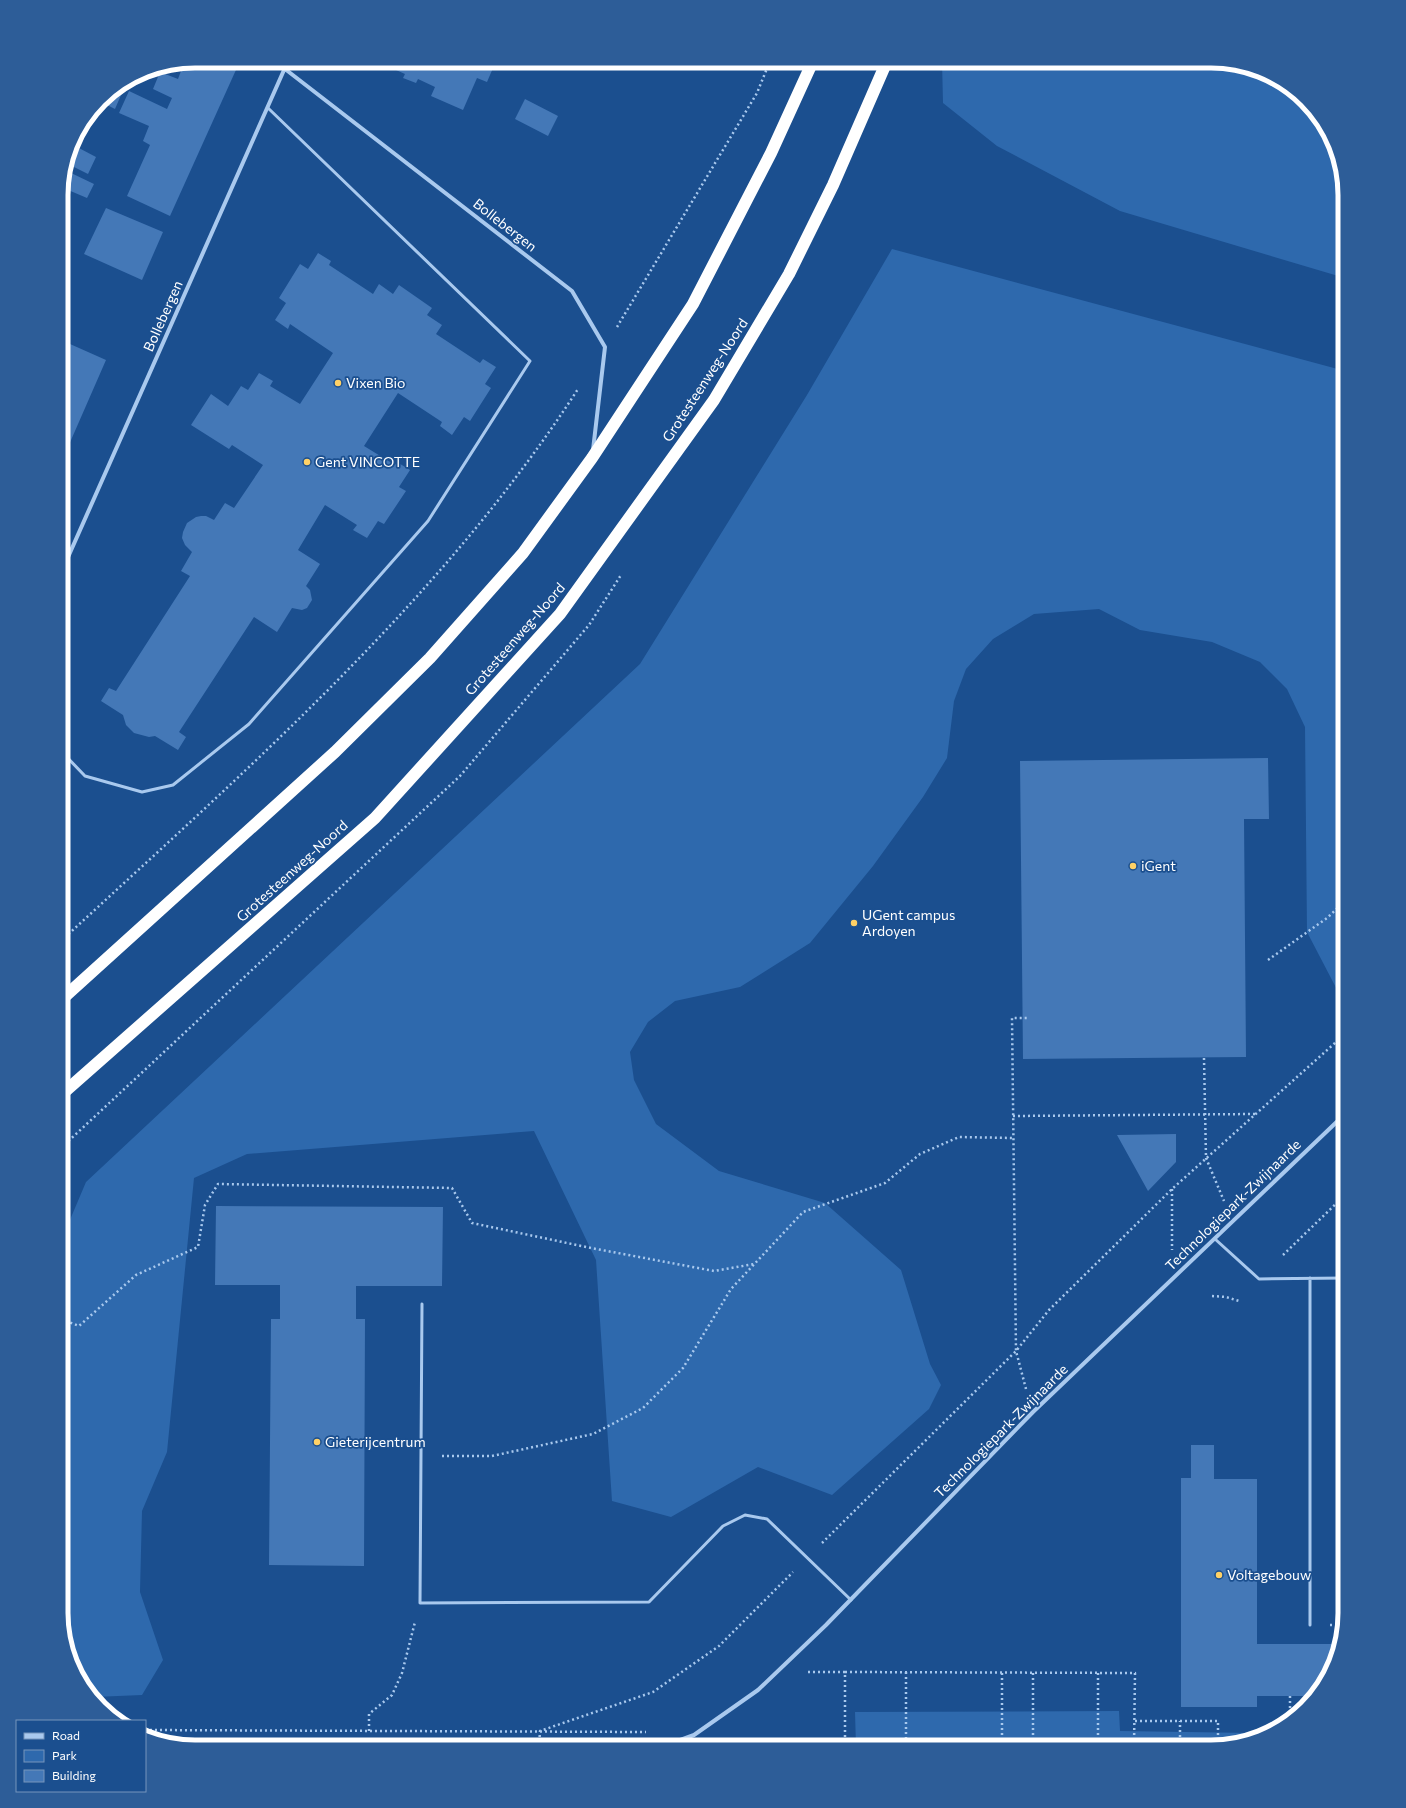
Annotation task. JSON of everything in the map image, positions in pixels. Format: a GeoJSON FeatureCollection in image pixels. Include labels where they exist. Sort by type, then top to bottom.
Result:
{"type":"FeatureCollection","features":[{"type":"Feature","properties":{"kind":"highway"},"geometry":{"type":"LineString","coordinates":[[68,994],[335,752],[430,658],[523,553],[592,458],[693,304],[771,153],[810,68]]}},
{"type":"Feature","properties":{"kind":"highway","name":"Grotesteenweg-Noord"},"geometry":{"type":"LineString","coordinates":[[68,1089],[374,818],[560,614],[714,400],[789,274],[833,185],[884,68]]}},
{"type":"Feature","properties":{"kind":"street","name":"Bollebergen"},"geometry":{"type":"LineString","coordinates":[[68,557],[285,69],[572,291],[605,347],[592,458]]}},
{"type":"Feature","properties":{"kind":"street","name":"Technologiepark-Zwijnaarde"},"geometry":{"type":"LineString","coordinates":[[680,1740],[694,1735],[758,1690],[851,1600],[1033,1412],[1338,1121]]}},
{"type":"Feature","properties":{"kind":"lane"},"geometry":{"type":"LineString","coordinates":[[68,758],[85,776],[142,792],[172,785],[249,724],[428,521],[530,361],[268,108]]}},
{"type":"Feature","properties":{"kind":"lane"},"geometry":{"type":"LineString","coordinates":[[1215,1239],[1259,1279],[1338,1278]]}},
{"type":"Feature","properties":{"kind":"lane"},"geometry":{"type":"LineString","coordinates":[[1310,1278],[1310,1625]]}},
{"type":"Feature","properties":{"kind":"lane"},"geometry":{"type":"LineString","coordinates":[[422,1304],[420,1603],[648,1602],[723,1526],[744,1515],[767,1520],[851,1600]]}},
{"type":"Feature","properties":{"kind":"path"},"geometry":{"type":"LineString","coordinates":[[1268,960],[1327,918],[1338,908]]}},
{"type":"Feature","properties":{"kind":"path"},"geometry":{"type":"LineString","coordinates":[[1028,1018],[1012,1018],[1013,1138],[1016,1352],[1033,1412]]}},
{"type":"Feature","properties":{"kind":"path"},"geometry":{"type":"LineString","coordinates":[[822,1544],[1016,1352],[1049,1310],[1172,1189],[1338,1040]]}},
{"type":"Feature","properties":{"kind":"path"},"geometry":{"type":"LineString","coordinates":[[1204,1058],[1206,1158],[1233,1222]]}},
{"type":"Feature","properties":{"kind":"path"},"geometry":{"type":"LineString","coordinates":[[1013,1116],[1254,1114]]}},
{"type":"Feature","properties":{"kind":"path"},"geometry":{"type":"LineString","coordinates":[[421,1456],[492,1456],[585,1436],[593,1434],[643,1408],[682,1368],[730,1289],[803,1212],[884,1184],[920,1154],[959,1137],[1013,1138]]}},
{"type":"Feature","properties":{"kind":"path"},"geometry":{"type":"LineString","coordinates":[[68,1322],[79,1326],[136,1275],[198,1247],[205,1204],[218,1184],[452,1188],[472,1223],[591,1248],[714,1271],[754,1264]]}},
{"type":"Feature","properties":{"kind":"path"},"geometry":{"type":"LineString","coordinates":[[1172,1189],[1172,1257]]}},
{"type":"Feature","properties":{"kind":"path"},"geometry":{"type":"LineString","coordinates":[[1283,1256],[1338,1202]]}},
{"type":"Feature","properties":{"kind":"path"},"geometry":{"type":"LineString","coordinates":[[1212,1296],[1239,1300]]}},
{"type":"Feature","properties":{"kind":"path"},"geometry":{"type":"LineString","coordinates":[[540,1731],[653,1692],[719,1646],[797,1569]]}},
{"type":"Feature","properties":{"kind":"path"},"geometry":{"type":"LineString","coordinates":[[369,1731],[369,1714],[392,1694],[402,1673],[420,1603]]}},
{"type":"Feature","properties":{"kind":"path"},"geometry":{"type":"LineString","coordinates":[[777,1672],[1135,1673],[1134,1740]]}},
{"type":"Feature","properties":{"kind":"path"},"geometry":{"type":"LineString","coordinates":[[845,1672],[846,1740]]}},
{"type":"Feature","properties":{"kind":"path"},"geometry":{"type":"LineString","coordinates":[[906,1672],[906,1740]]}},
{"type":"Feature","properties":{"kind":"path"},"geometry":{"type":"LineString","coordinates":[[1002,1673],[1002,1740]]}},
{"type":"Feature","properties":{"kind":"path"},"geometry":{"type":"LineString","coordinates":[[1033,1673],[1033,1740]]}},
{"type":"Feature","properties":{"kind":"path"},"geometry":{"type":"LineString","coordinates":[[1098,1673],[1098,1740]]}},
{"type":"Feature","properties":{"kind":"path"},"geometry":{"type":"LineString","coordinates":[[1290,1696],[1290,1712]]}},
{"type":"Feature","properties":{"kind":"path"},"geometry":{"type":"LineString","coordinates":[[1134,1721],[1218,1722],[1218,1740]]}},
{"type":"Feature","properties":{"kind":"path"},"geometry":{"type":"LineString","coordinates":[[1180,1722],[1180,1740]]}},
{"type":"Feature","properties":{"kind":"path"},"geometry":{"type":"LineString","coordinates":[[146,1730],[652,1732]]}},
{"type":"Feature","properties":{"kind":"path"},"geometry":{"type":"LineString","coordinates":[[539,1740],[540,1731]]}},
{"type":"Feature","properties":{"kind":"green space"},"geometry":{"type":"Polygon","coordinates":[[[942,68],[1219,68],[1236,70],[1267,81],[1282,89],[1306,111],[1317,124],[1331,154],[1336,170],[1338,195],[1338,276],[1120,211],[997,146],[943,103],[942,68]]]}},
{"type":"Feature","properties":{"kind":"green space"},"geometry":{"type":"Polygon","coordinates":[[[892,249],[1338,369],[1338,992],[1307,932],[1305,727],[1287,689],[1260,662],[1212,642],[1140,630],[1099,609],[1034,614],[993,639],[966,669],[954,701],[947,758],[923,797],[873,866],[810,943],[740,987],[675,1001],[648,1022],[630,1052],[634,1080],[656,1124],[719,1171],[825,1203],[901,1270],[930,1364],[941,1385],[929,1409],[832,1495],[758,1467],[671,1517],[612,1501],[596,1260],[534,1131],[247,1154],[194,1178],[167,1452],[142,1511],[140,1592],[163,1660],[142,1695],[100,1697],[89,1684],[75,1654],[70,1638],[68,1613],[68,1224],[86,1182],[640,664],[807,395],[892,249]]]}},
{"type":"Feature","properties":{"kind":"green space"},"geometry":{"type":"Polygon","coordinates":[[[1119,1711],[1120,1731],[1252,1733],[1228,1739],[1211,1740],[856,1740],[855,1712],[1119,1711]]]}},
{"type":"Feature","properties":{"kind":"building"},"geometry":{"type":"Polygon","coordinates":[[[237,68],[170,216],[127,196],[150,145],[143,141],[149,126],[119,113],[129,91],[167,109],[172,98],[153,89],[159,73],[162,73],[178,79],[182,69],[237,68]]]}},
{"type":"Feature","properties":{"kind":"building"},"geometry":{"type":"Polygon","coordinates":[[[392,68],[493,68],[487,82],[477,78],[463,110],[431,96],[435,87],[418,79],[416,83],[403,78],[405,74],[392,68]]]}},
{"type":"Feature","properties":{"kind":"building"},"geometry":{"type":"Polygon","coordinates":[[[123,90],[115,109],[106,105],[123,90]]]}},
{"type":"Feature","properties":{"kind":"building"},"geometry":{"type":"Polygon","coordinates":[[[525,99],[558,116],[548,136],[515,119],[525,99]]]}},
{"type":"Feature","properties":{"kind":"building"},"geometry":{"type":"Polygon","coordinates":[[[78,147],[96,157],[88,174],[71,166],[78,147]]]}},
{"type":"Feature","properties":{"kind":"building"},"geometry":{"type":"Polygon","coordinates":[[[70,172],[94,184],[87,198],[68,190],[70,172]]]}},
{"type":"Feature","properties":{"kind":"building"},"geometry":{"type":"Polygon","coordinates":[[[106,208],[163,232],[142,280],[84,254],[106,208]]]}},
{"type":"Feature","properties":{"kind":"building"},"geometry":{"type":"Polygon","coordinates":[[[318,253],[331,261],[329,265],[373,294],[379,284],[393,294],[399,285],[432,308],[427,315],[442,325],[436,334],[480,363],[483,359],[496,367],[485,384],[491,388],[470,421],[464,417],[452,435],[440,426],[442,422],[398,393],[364,446],[395,465],[397,462],[410,470],[399,487],[406,491],[384,524],[378,521],[367,538],[353,530],[357,525],[325,505],[298,550],[320,564],[306,586],[310,590],[312,600],[307,608],[302,610],[292,608],[277,632],[254,617],[179,732],[186,737],[178,750],[155,736],[149,737],[134,733],[126,725],[123,715],[101,701],[109,688],[116,691],[190,576],[181,571],[192,552],[185,545],[182,538],[187,523],[196,517],[201,516],[206,516],[214,520],[225,503],[234,508],[263,465],[232,445],[229,449],[191,425],[211,394],[228,406],[241,386],[248,390],[259,373],[273,381],[270,386],[300,404],[333,353],[290,324],[288,329],[275,320],[286,303],[279,298],[300,264],[308,269],[318,253]]]}},
{"type":"Feature","properties":{"kind":"building"},"geometry":{"type":"Polygon","coordinates":[[[68,343],[106,360],[68,447],[68,343]]]}},
{"type":"Feature","properties":{"kind":"building","name":"iGent"},"geometry":{"type":"Polygon","coordinates":[[[1268,758],[1269,819],[1244,819],[1246,1057],[1023,1059],[1020,761],[1268,758]]]}},
{"type":"Feature","properties":{"kind":"building"},"geometry":{"type":"Polygon","coordinates":[[[1176,1134],[1176,1162],[1148,1191],[1117,1135],[1176,1134]]]}},
{"type":"Feature","properties":{"kind":"building","name":"Gieterijcentrum"},"geometry":{"type":"Polygon","coordinates":[[[216,1206],[443,1207],[442,1286],[356,1286],[356,1319],[365,1319],[364,1566],[269,1565],[271,1319],[280,1319],[280,1285],[215,1285],[216,1206]]]}},
{"type":"Feature","properties":{"kind":"building","name":"Voltagebouw"},"geometry":{"type":"Polygon","coordinates":[[[1191,1445],[1214,1445],[1214,1479],[1257,1479],[1257,1644],[1333,1644],[1325,1669],[1317,1684],[1307,1696],[1257,1696],[1257,1707],[1181,1707],[1181,1478],[1191,1478],[1191,1445]]]}},
{"type":"Feature","properties":{"kind":"place","name":"Vixen Bio"},"geometry":{"type":"Point","coordinates":[338,383]}},
{"type":"Feature","properties":{"kind":"place","name":"Gent VINCOTTE"},"geometry":{"type":"Point","coordinates":[307,462]}},
{"type":"Feature","properties":{"kind":"place","name":"iGent"},"geometry":{"type":"Point","coordinates":[1133,866]}},
{"type":"Feature","properties":{"kind":"place","name":"UGent campus Ardoyen"},"geometry":{"type":"Point","coordinates":[854,923]}},
{"type":"Feature","properties":{"kind":"place","name":"Gieterijcentrum"},"geometry":{"type":"Point","coordinates":[317,1442]}},
{"type":"Feature","properties":{"kind":"place","name":"Voltagebouw"},"geometry":{"type":"Point","coordinates":[1219,1575]}}]}
